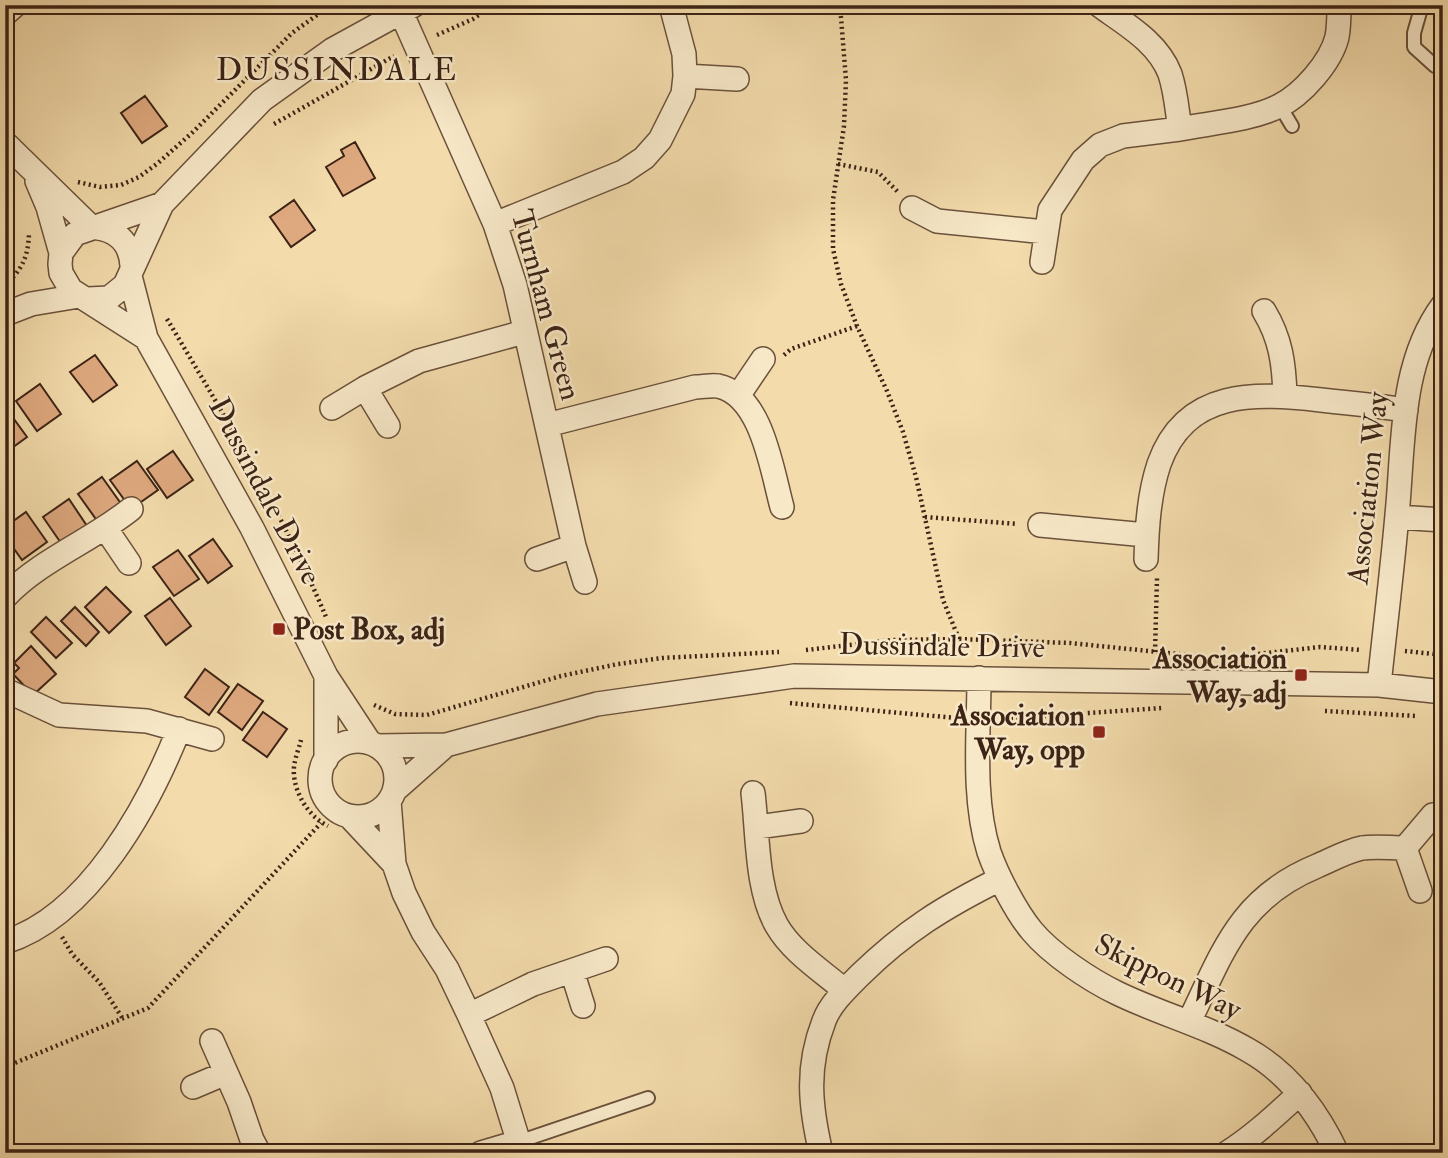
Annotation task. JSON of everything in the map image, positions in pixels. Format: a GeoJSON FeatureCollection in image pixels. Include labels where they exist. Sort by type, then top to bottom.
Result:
{"type":"FeatureCollection","features":[{"type":"Feature","properties":{"kind":"street"},"geometry":{"type":"LineString","coordinates":[[5,14],[15,5]]}},
{"type":"Feature","properties":{"kind":"street"},"geometry":{"type":"LineString","coordinates":[[495,224],[623,172],[643,159],[660,140],[683,94],[685,76],[684,54],[671,5]]}},
{"type":"Feature","properties":{"kind":"street"},"geometry":{"type":"LineString","coordinates":[[1099,5],[1143,37],[1159,54],[1169,73],[1180,129]]}},
{"type":"Feature","properties":{"kind":"street"},"geometry":{"type":"LineString","coordinates":[[1042,262],[1049,210],[1083,160],[1100,145],[1123,136],[1180,129],[1280,106],[1307,84],[1326,62],[1337,37],[1339,5]]}},
{"type":"Feature","properties":{"kind":"street"},"geometry":{"type":"LineString","coordinates":[[5,314],[31,304],[109,298],[118,293],[162,204],[262,100],[332,50],[407,8]]}},
{"type":"Feature","properties":{"kind":"street","name":"Turnham Green"},"geometry":{"type":"LineString","coordinates":[[407,8],[495,224],[514,285],[585,582]]}},
{"type":"Feature","properties":{"kind":"street"},"geometry":{"type":"LineString","coordinates":[[685,76],[737,79]]}},
{"type":"Feature","properties":{"kind":"street","name":"Dussindale Drive"},"geometry":{"type":"LineString","coordinates":[[5,143],[95,228],[108,230],[123,240],[132,257],[131,271],[146,338],[252,528],[326,676],[373,745],[391,760],[395,769],[392,796]]}},
{"type":"Feature","properties":{"kind":"street","name":"Dussindale Drive"},"geometry":{"type":"LineString","coordinates":[[33,172],[48,207],[66,284],[146,338]]}},
{"type":"Feature","properties":{"kind":"street"},"geometry":{"type":"LineString","coordinates":[[31,304],[75,234],[162,204]]}},
{"type":"Feature","properties":{"kind":"street"},"geometry":{"type":"LineString","coordinates":[[912,208],[937,221],[1045,232]]}},
{"type":"Feature","properties":{"kind":"street","name":"Association Way"},"geometry":{"type":"LineString","coordinates":[[1379,685],[1406,410],[1416,354],[1428,324],[1443,305]]}},
{"type":"Feature","properties":{"kind":"street"},"geometry":{"type":"LineString","coordinates":[[1264,311],[1279,341],[1284,364],[1284,396]]}},
{"type":"Feature","properties":{"kind":"street"},"geometry":{"type":"LineString","coordinates":[[332,408],[419,361],[524,331]]}},
{"type":"Feature","properties":{"kind":"street"},"geometry":{"type":"LineString","coordinates":[[738,396],[763,359]]}},
{"type":"Feature","properties":{"kind":"street"},"geometry":{"type":"LineString","coordinates":[[547,425],[695,387],[718,386],[738,396],[751,410],[760,429],[782,507]]}},
{"type":"Feature","properties":{"kind":"street"},"geometry":{"type":"LineString","coordinates":[[365,388],[388,426]]}},
{"type":"Feature","properties":{"kind":"street"},"geometry":{"type":"LineString","coordinates":[[1146,559],[1152,490],[1160,463],[1172,439],[1186,421],[1209,407],[1229,398],[1284,396],[1406,410]]}},
{"type":"Feature","properties":{"kind":"street"},"geometry":{"type":"LineString","coordinates":[[5,597],[27,577],[106,529],[131,509]]}},
{"type":"Feature","properties":{"kind":"street"},"geometry":{"type":"LineString","coordinates":[[1397,517],[1443,520]]}},
{"type":"Feature","properties":{"kind":"street"},"geometry":{"type":"LineString","coordinates":[[1040,525],[1146,535]]}},
{"type":"Feature","properties":{"kind":"street"},"geometry":{"type":"LineString","coordinates":[[106,529],[130,563]]}},
{"type":"Feature","properties":{"kind":"street"},"geometry":{"type":"LineString","coordinates":[[537,559],[574,545]]}},
{"type":"Feature","properties":{"kind":"street","name":"Dussindale Drive"},"geometry":{"type":"LineString","coordinates":[[326,676],[326,760],[320,778],[324,795],[342,823],[371,815],[446,745]]}},
{"type":"Feature","properties":{"kind":"street","name":"Dussindale Drive"},"geometry":{"type":"LineString","coordinates":[[326,760],[337,748],[347,743],[446,745],[597,705],[794,676],[1379,685],[1443,692]]}},
{"type":"Feature","properties":{"kind":"street","name":"Skippon Way"},"geometry":{"type":"LineString","coordinates":[[979,678],[979,797],[989,850],[1000,879],[1032,931],[1079,973],[1118,994],[1189,1022],[1249,1050],[1300,1093],[1324,1126],[1337,1153]]}},
{"type":"Feature","properties":{"kind":"street"},"geometry":{"type":"LineString","coordinates":[[5,690],[59,715],[148,721],[212,739]]}},
{"type":"Feature","properties":{"kind":"street"},"geometry":{"type":"LineString","coordinates":[[5,942],[51,918],[67,905],[120,845],[145,804],[179,729]]}},
{"type":"Feature","properties":{"kind":"street"},"geometry":{"type":"LineString","coordinates":[[753,793],[765,900],[778,929],[844,990]]}},
{"type":"Feature","properties":{"kind":"street"},"geometry":{"type":"LineString","coordinates":[[392,796],[394,864],[423,932],[447,969],[470,1015],[502,1088],[520,1148],[481,1153]]}},
{"type":"Feature","properties":{"kind":"street"},"geometry":{"type":"LineString","coordinates":[[1189,1022],[1229,940],[1248,913],[1268,893],[1297,874],[1360,848],[1405,848],[1433,815]]}},
{"type":"Feature","properties":{"kind":"street"},"geometry":{"type":"LineString","coordinates":[[757,827],[801,821]]}},
{"type":"Feature","properties":{"kind":"street"},"geometry":{"type":"LineString","coordinates":[[342,823],[394,864]]}},
{"type":"Feature","properties":{"kind":"street"},"geometry":{"type":"LineString","coordinates":[[1405,848],[1420,891]]}},
{"type":"Feature","properties":{"kind":"street"},"geometry":{"type":"LineString","coordinates":[[821,1153],[810,1093],[814,1054],[824,1019],[844,990],[926,918],[1000,879]]}},
{"type":"Feature","properties":{"kind":"street"},"geometry":{"type":"LineString","coordinates":[[470,1015],[533,984],[606,959]]}},
{"type":"Feature","properties":{"kind":"street"},"geometry":{"type":"LineString","coordinates":[[572,971],[583,1006]]}},
{"type":"Feature","properties":{"kind":"street"},"geometry":{"type":"LineString","coordinates":[[212,1041],[259,1153]]}},
{"type":"Feature","properties":{"kind":"street"},"geometry":{"type":"LineString","coordinates":[[194,1087],[226,1073]]}},
{"type":"Feature","properties":{"kind":"street"},"geometry":{"type":"LineString","coordinates":[[1227,1153],[1245,1142],[1300,1093]]}},
{"type":"Feature","properties":{"kind":"lane"},"geometry":{"type":"LineString","coordinates":[[1422,5],[1415,33],[1415,47],[1435,66]]}},
{"type":"Feature","properties":{"kind":"lane"},"geometry":{"type":"LineString","coordinates":[[1280,106],[1292,126]]}},
{"type":"Feature","properties":{"kind":"lane"},"geometry":{"type":"LineString","coordinates":[[520,1148],[648,1098]]}},
{"type":"Feature","properties":{"kind":"path"},"geometry":{"type":"LineString","coordinates":[[71,178],[100,187],[121,185],[139,177],[193,132],[292,33],[331,5]]}},
{"type":"Feature","properties":{"kind":"path"},"geometry":{"type":"LineString","coordinates":[[840,5],[846,80],[844,126],[833,200],[833,249],[841,284],[857,326],[903,432],[943,600],[959,639]]}},
{"type":"Feature","properties":{"kind":"path"},"geometry":{"type":"LineString","coordinates":[[838,164],[878,172],[912,208]]}},
{"type":"Feature","properties":{"kind":"path"},"geometry":{"type":"LineString","coordinates":[[5,285],[22,267],[28,252],[30,228]]}},
{"type":"Feature","properties":{"kind":"path"},"geometry":{"type":"LineString","coordinates":[[763,359],[774,365],[791,349],[857,326]]}},
{"type":"Feature","properties":{"kind":"path"},"geometry":{"type":"LineString","coordinates":[[925,517],[1040,525]]}},
{"type":"Feature","properties":{"kind":"path"},"geometry":{"type":"LineString","coordinates":[[1146,559],[1158,580],[1155,653]]}},
{"type":"Feature","properties":{"kind":"path"},"geometry":{"type":"LineString","coordinates":[[794,652],[893,640],[959,639],[1070,643],[1210,657]]}},
{"type":"Feature","properties":{"kind":"path"},"geometry":{"type":"LineString","coordinates":[[1223,657],[1320,647],[1432,652],[1443,655]]}},
{"type":"Feature","properties":{"kind":"path"},"geometry":{"type":"LineString","coordinates":[[618,664],[699,655],[782,652]]}},
{"type":"Feature","properties":{"kind":"path"},"geometry":{"type":"LineString","coordinates":[[782,703],[980,719],[1171,707]]}},
{"type":"Feature","properties":{"kind":"path"},"geometry":{"type":"LineString","coordinates":[[1317,710],[1421,716]]}},
{"type":"Feature","properties":{"kind":"path"},"geometry":{"type":"LineString","coordinates":[[302,736],[294,767],[296,788],[306,807],[321,823],[342,823]]}},
{"type":"Feature","properties":{"kind":"path"},"geometry":{"type":"LineString","coordinates":[[5,1067],[148,1008],[321,823]]}},
{"type":"Feature","properties":{"kind":"path"},"geometry":{"type":"LineString","coordinates":[[51,918],[72,954],[99,982],[123,1019]]}},
{"type":"Feature","properties":{"kind":"building"},"geometry":{"type":"Polygon","coordinates":[[[145,96],[167,126],[142,143],[121,113],[145,96]]]}},
{"type":"Feature","properties":{"kind":"building"},"geometry":{"type":"Polygon","coordinates":[[[355,142],[375,178],[343,196],[326,167],[344,156],[341,150],[355,142]]]}},
{"type":"Feature","properties":{"kind":"building"},"geometry":{"type":"Polygon","coordinates":[[[294,200],[315,230],[291,247],[270,217],[294,200]]]}},
{"type":"Feature","properties":{"kind":"building"},"geometry":{"type":"Polygon","coordinates":[[[95,355],[117,385],[93,402],[70,372],[95,355]]]}},
{"type":"Feature","properties":{"kind":"building"},"geometry":{"type":"Polygon","coordinates":[[[40,384],[61,414],[37,431],[16,401],[40,384]]]}},
{"type":"Feature","properties":{"kind":"building"},"geometry":{"type":"Polygon","coordinates":[[[5,409],[27,437],[5,453],[5,409]]]}},
{"type":"Feature","properties":{"kind":"building"},"geometry":{"type":"Polygon","coordinates":[[[173,451],[193,480],[167,498],[147,469],[173,451]]]}},
{"type":"Feature","properties":{"kind":"building"},"geometry":{"type":"Polygon","coordinates":[[[137,461],[158,490],[131,509],[110,480],[137,461]]]}},
{"type":"Feature","properties":{"kind":"building"},"geometry":{"type":"Polygon","coordinates":[[[102,477],[122,505],[98,522],[78,494],[102,477]]]}},
{"type":"Feature","properties":{"kind":"building"},"geometry":{"type":"Polygon","coordinates":[[[69,499],[89,529],[63,546],[43,517],[69,499]]]}},
{"type":"Feature","properties":{"kind":"building"},"geometry":{"type":"Polygon","coordinates":[[[26,512],[47,542],[22,560],[5,536],[5,527],[26,512]]]}},
{"type":"Feature","properties":{"kind":"building"},"geometry":{"type":"Polygon","coordinates":[[[213,539],[232,566],[208,583],[189,556],[213,539]]]}},
{"type":"Feature","properties":{"kind":"building"},"geometry":{"type":"Polygon","coordinates":[[[178,550],[199,579],[174,596],[153,567],[178,550]]]}},
{"type":"Feature","properties":{"kind":"building"},"geometry":{"type":"Polygon","coordinates":[[[106,587],[131,612],[109,633],[85,607],[106,587]]]}},
{"type":"Feature","properties":{"kind":"building"},"geometry":{"type":"Polygon","coordinates":[[[170,598],[191,626],[166,645],[145,616],[170,598]]]}},
{"type":"Feature","properties":{"kind":"building"},"geometry":{"type":"Polygon","coordinates":[[[75,607],[99,632],[86,646],[61,621],[75,607]]]}},
{"type":"Feature","properties":{"kind":"building"},"geometry":{"type":"Polygon","coordinates":[[[46,617],[72,643],[56,658],[31,632],[46,617]]]}},
{"type":"Feature","properties":{"kind":"building"},"geometry":{"type":"Polygon","coordinates":[[[31,646],[56,674],[33,695],[13,674],[19,668],[14,663],[31,646]]]}},
{"type":"Feature","properties":{"kind":"building"},"geometry":{"type":"Polygon","coordinates":[[[205,669],[229,687],[209,715],[185,697],[205,669]]]}},
{"type":"Feature","properties":{"kind":"building"},"geometry":{"type":"Polygon","coordinates":[[[238,684],[263,701],[242,730],[218,712],[238,684]]]}},
{"type":"Feature","properties":{"kind":"building"},"geometry":{"type":"Polygon","coordinates":[[[263,712],[287,729],[267,757],[243,740],[263,712]]]}},
{"type":"Feature","properties":{"kind":"place","name":"Post Box, adj"},"geometry":{"type":"Point","coordinates":[279,629]}},
{"type":"Feature","properties":{"kind":"place","name":"Association Way, adj"},"geometry":{"type":"Point","coordinates":[1301,675]}},
{"type":"Feature","properties":{"kind":"place","name":"Association Way, opp"},"geometry":{"type":"Point","coordinates":[1099,732]}},
{"type":"Feature","properties":{"kind":"district","name":"DUSSINDALE"},"geometry":{"type":"Point","coordinates":[337,70]}}]}
